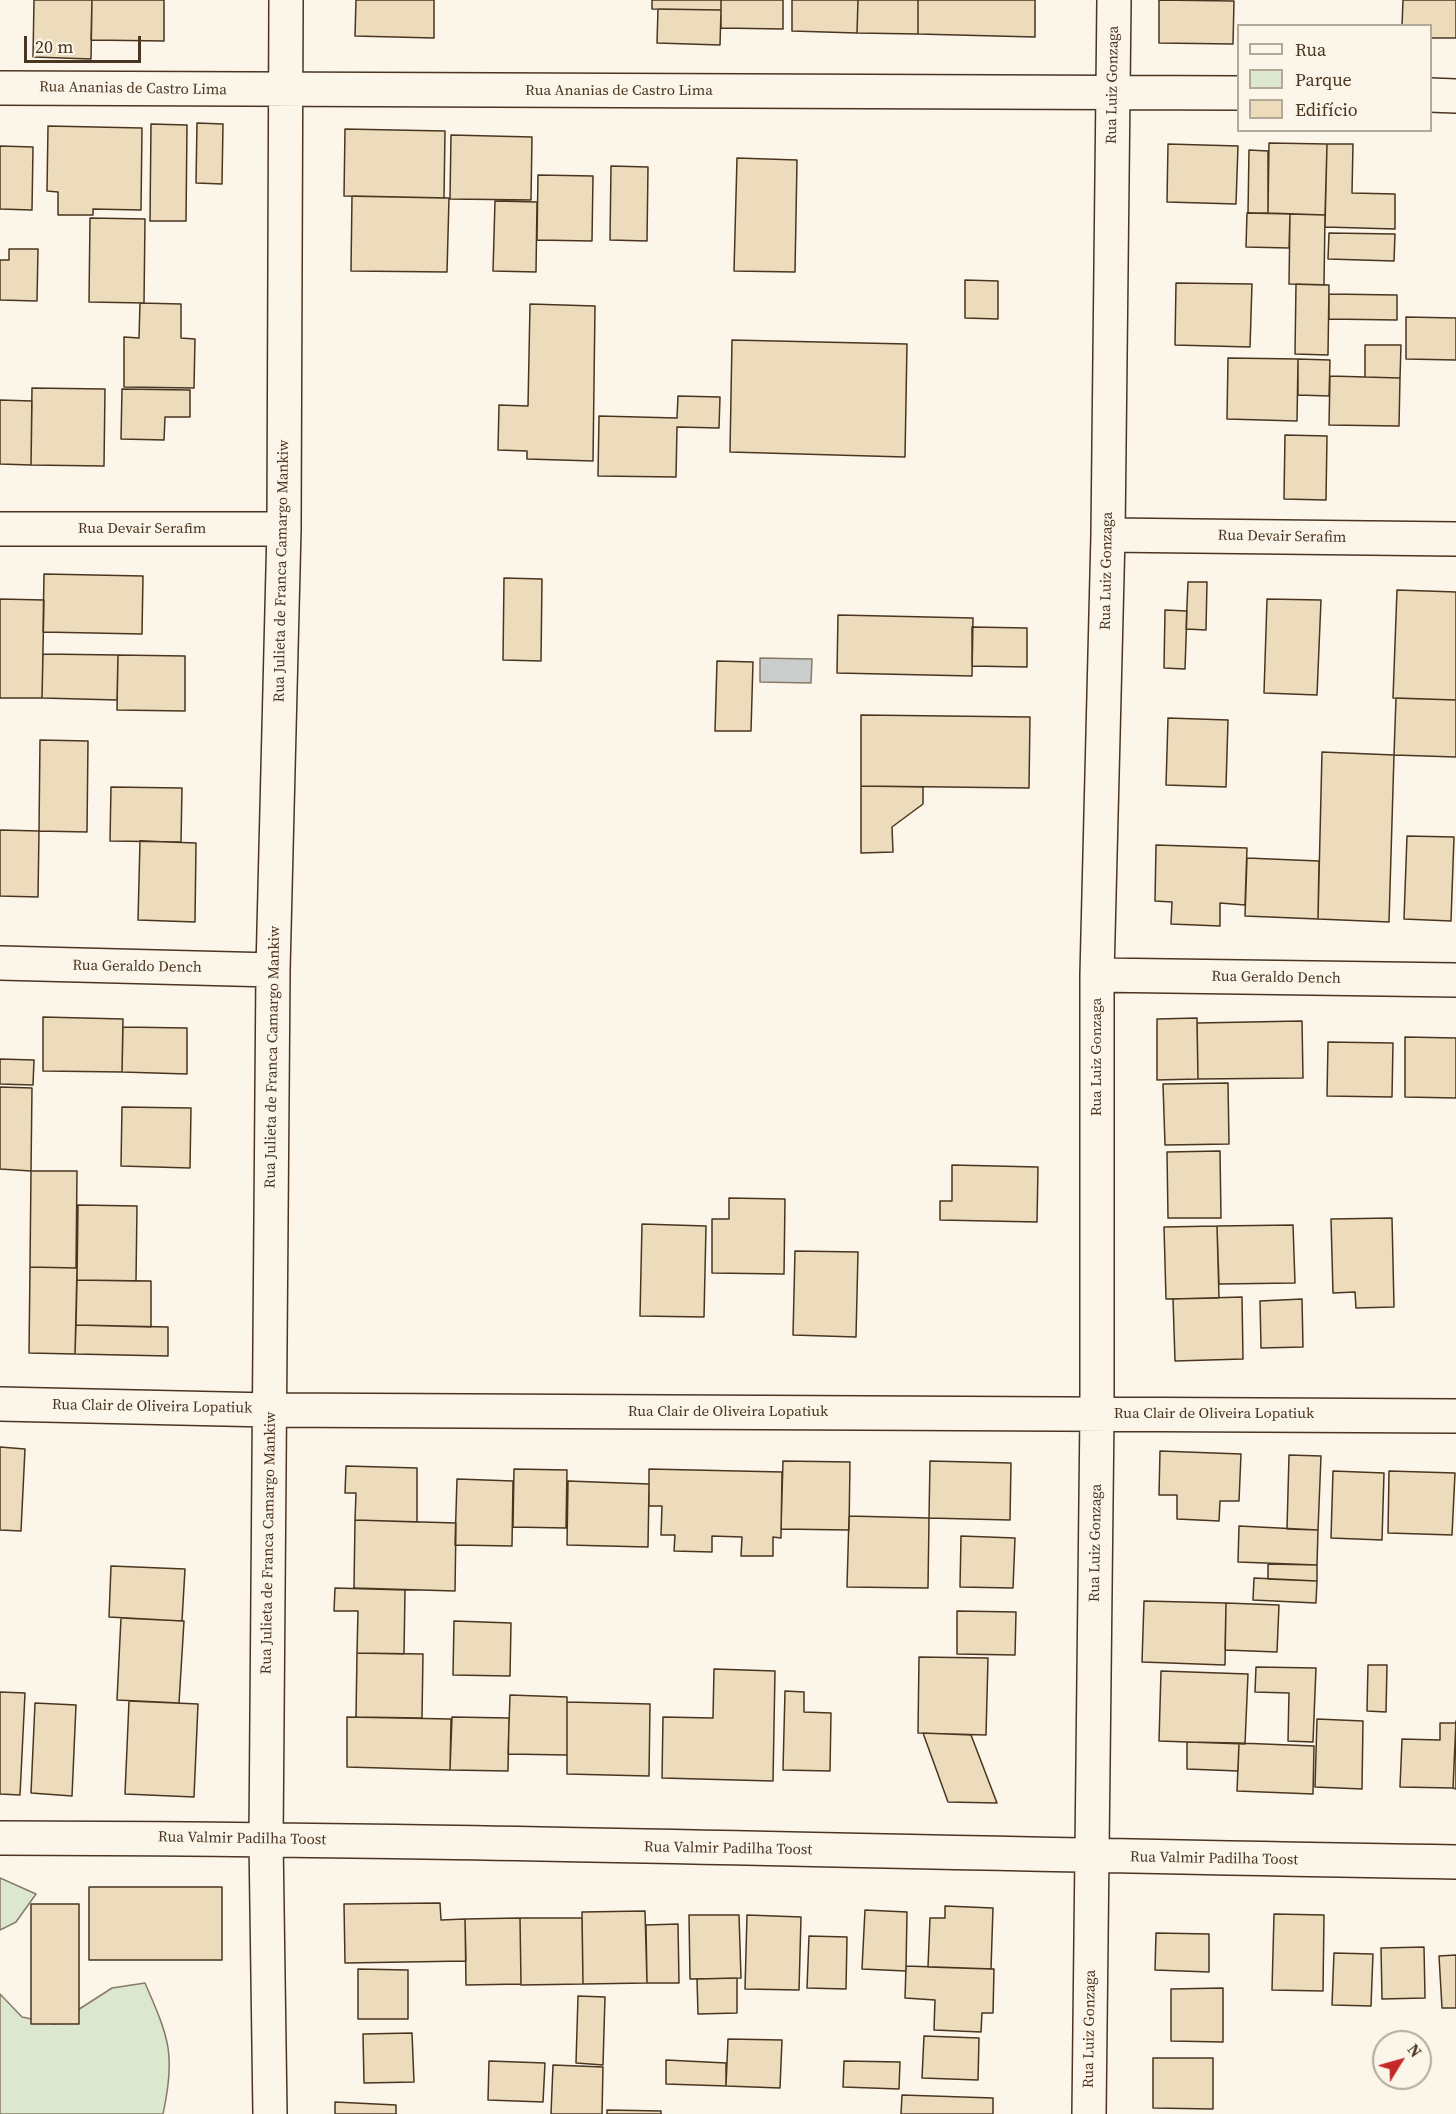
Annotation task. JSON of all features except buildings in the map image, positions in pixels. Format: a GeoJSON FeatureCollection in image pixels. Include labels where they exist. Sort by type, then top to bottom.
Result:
{"type":"FeatureCollection","features":[{"type":"Feature","properties":{"kind":"street","name":"Rua Julieta de Franca Camargo Mankiw"},"geometry":{"type":"LineString","coordinates":[[270,2114],[266,1839],[273,970],[284,529],[286,0]]}},
{"type":"Feature","properties":{"kind":"street","name":"Rua Luiz Gonzaga"},"geometry":{"type":"LineString","coordinates":[[1089,2114],[1097,1413],[1097,975],[1108,535],[1114,0]]}},
{"type":"Feature","properties":{"kind":"street","name":"Rua Ananias de Castro Lima"},"geometry":{"type":"LineString","coordinates":[[0,88],[286,91],[1237,93]]}},
{"type":"Feature","properties":{"kind":"street"},"geometry":{"type":"LineString","coordinates":[[1432,95],[1456,96]]}},
{"type":"Feature","properties":{"kind":"street","name":"Rua Devair Serafim"},"geometry":{"type":"LineString","coordinates":[[0,529],[284,529]]}},
{"type":"Feature","properties":{"kind":"street","name":"Rua Devair Serafim"},"geometry":{"type":"LineString","coordinates":[[1108,535],[1456,538]]}},
{"type":"Feature","properties":{"kind":"street","name":"Rua Geraldo Dench"},"geometry":{"type":"LineString","coordinates":[[0,963],[273,970]]}},
{"type":"Feature","properties":{"kind":"street","name":"Rua Geraldo Dench"},"geometry":{"type":"LineString","coordinates":[[1097,975],[1456,980]]}},
{"type":"Feature","properties":{"kind":"street","name":"Rua Clair de Oliveira Lopatiuk"},"geometry":{"type":"LineString","coordinates":[[0,1404],[270,1410],[1456,1416]]}},
{"type":"Feature","properties":{"kind":"street","name":"Rua Valmir Padilha Toost"},"geometry":{"type":"LineString","coordinates":[[0,1838],[266,1839],[1092,1857],[1456,1862]]}},
{"type":"Feature","properties":{"kind":"green space"},"geometry":{"type":"Polygon","coordinates":[[[0,1878],[36,1894],[16,1922],[0,1930],[0,1878]]]}},
{"type":"Feature","properties":{"kind":"green space"},"geometry":{"type":"Polygon","coordinates":[[[145,1983],[160,2018],[168,2047],[169,2076],[163,2114],[0,2114],[0,1994],[22,2017],[56,2024],[112,1988],[145,1983]]]}},
{"type":"Feature","properties":{"kind":"shaded area"},"geometry":{"type":"Polygon","coordinates":[[[760,658],[812,659],[811,683],[760,682],[760,658]]]}}]}
